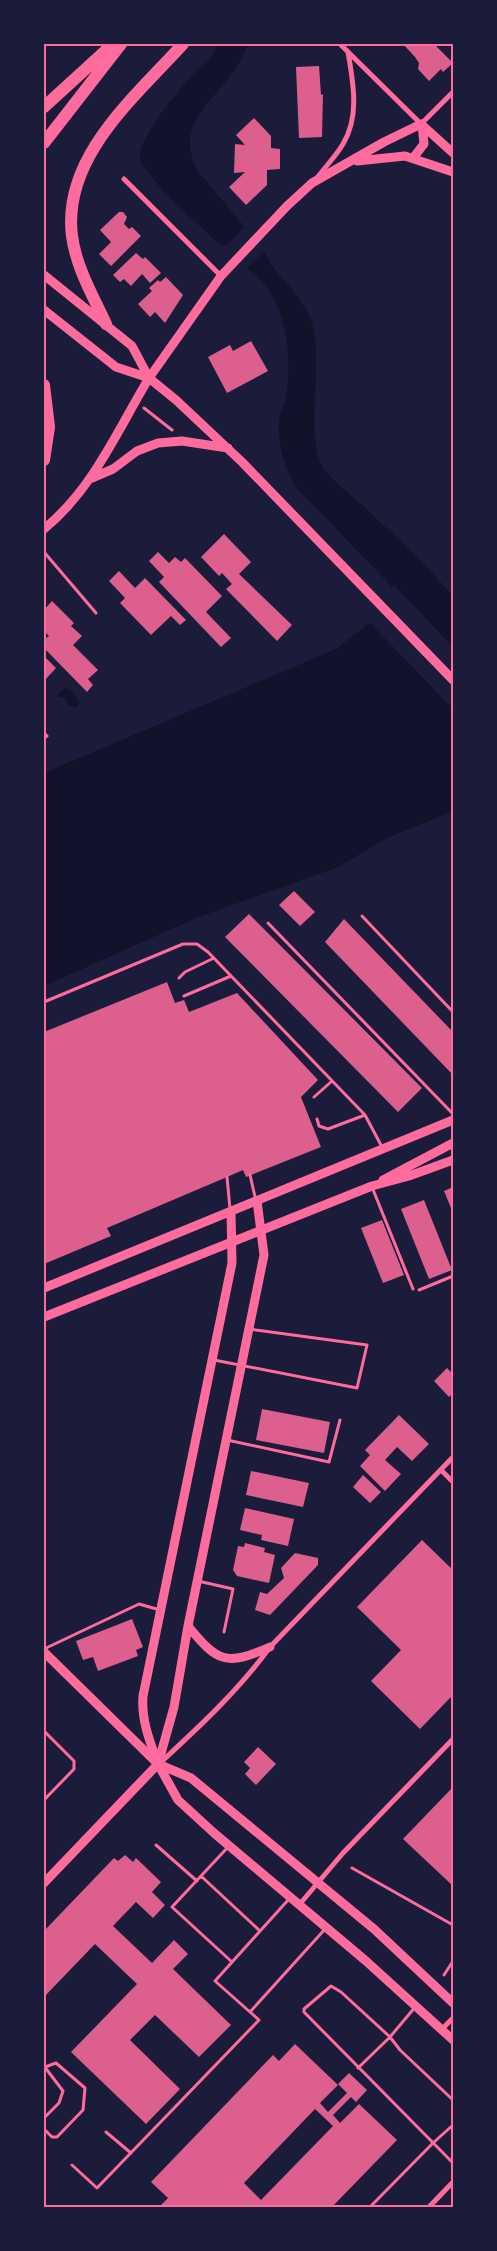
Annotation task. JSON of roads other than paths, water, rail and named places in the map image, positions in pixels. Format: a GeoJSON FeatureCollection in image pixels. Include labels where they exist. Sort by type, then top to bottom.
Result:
{"type":"FeatureCollection","features":[{"type":"Feature","properties":{"kind":"highway"},"geometry":{"type":"LineString","coordinates":[[44,107],[113,44]]}},
{"type":"Feature","properties":{"kind":"highway"},"geometry":{"type":"LineString","coordinates":[[44,143],[120,44]]}},
{"type":"Feature","properties":{"kind":"highway"},"geometry":{"type":"LineString","coordinates":[[106,324],[78,264],[74,250],[71,220],[76,184],[94,147],[107,128],[183,44]]}},
{"type":"Feature","properties":{"kind":"highway"},"geometry":{"type":"LineString","coordinates":[[44,385],[49,427],[44,460]]}},
{"type":"Feature","properties":{"kind":"main road"},"geometry":{"type":"LineString","coordinates":[[422,124],[453,153]]}},
{"type":"Feature","properties":{"kind":"main road"},"geometry":{"type":"LineString","coordinates":[[413,158],[424,144],[422,124]]}},
{"type":"Feature","properties":{"kind":"main road"},"geometry":{"type":"LineString","coordinates":[[44,529],[75,500],[91,478],[149,378],[234,260],[312,183],[352,162],[384,142],[422,124]]}},
{"type":"Feature","properties":{"kind":"main road"},"geometry":{"type":"LineString","coordinates":[[352,162],[396,156],[413,158],[453,172]]}},
{"type":"Feature","properties":{"kind":"main road"},"geometry":{"type":"LineString","coordinates":[[44,275],[132,346],[149,378],[229,448],[453,680]]}},
{"type":"Feature","properties":{"kind":"main road"},"geometry":{"type":"LineString","coordinates":[[44,310],[116,367],[149,378]]}},
{"type":"Feature","properties":{"kind":"main road"},"geometry":{"type":"LineString","coordinates":[[91,478],[113,469],[137,451],[158,443],[182,441],[229,448]]}},
{"type":"Feature","properties":{"kind":"main road"},"geometry":{"type":"LineString","coordinates":[[44,1288],[453,1120]]}},
{"type":"Feature","properties":{"kind":"main road"},"geometry":{"type":"LineString","coordinates":[[44,1317],[372,1186],[453,1144]]}},
{"type":"Feature","properties":{"kind":"main road"},"geometry":{"type":"LineString","coordinates":[[372,1186],[410,1176],[453,1160]]}},
{"type":"Feature","properties":{"kind":"main road"},"geometry":{"type":"LineString","coordinates":[[44,1883],[158,1764],[174,1707],[188,1626],[264,1255],[257,1201]]}},
{"type":"Feature","properties":{"kind":"main road"},"geometry":{"type":"LineString","coordinates":[[230,1212],[232,1263],[142,1706],[146,1731],[158,1764],[178,1800],[453,2040]]}},
{"type":"Feature","properties":{"kind":"main road"},"geometry":{"type":"LineString","coordinates":[[188,1626],[206,1648],[224,1657],[240,1659],[270,1647]]}},
{"type":"Feature","properties":{"kind":"main road"},"geometry":{"type":"LineString","coordinates":[[44,1651],[158,1764],[191,1778],[317,1884],[374,1929],[453,2003]]}},
{"type":"Feature","properties":{"kind":"street"},"geometry":{"type":"LineString","coordinates":[[340,44],[422,124],[453,92]]}},
{"type":"Feature","properties":{"kind":"street"},"geometry":{"type":"LineString","coordinates":[[312,183],[343,144],[352,122],[354,85],[348,52]]}},
{"type":"Feature","properties":{"kind":"street"},"geometry":{"type":"LineString","coordinates":[[124,180],[221,276]]}},
{"type":"Feature","properties":{"kind":"street"},"geometry":{"type":"LineString","coordinates":[[158,1764],[201,1724],[254,1670],[270,1647],[453,1457]]}},
{"type":"Feature","properties":{"kind":"street"},"geometry":{"type":"LineString","coordinates":[[440,1470],[453,1482]]}},
{"type":"Feature","properties":{"kind":"street"},"geometry":{"type":"LineString","coordinates":[[299,1904],[343,1854],[453,1739]]}},
{"type":"Feature","properties":{"kind":"street"},"geometry":{"type":"LineString","coordinates":[[442,2029],[453,2018]]}},
{"type":"Feature","properties":{"kind":"street"},"geometry":{"type":"LineString","coordinates":[[429,2207],[453,2182]]}},
{"type":"Feature","properties":{"kind":"lane"},"geometry":{"type":"LineString","coordinates":[[44,552],[96,613]]}},
{"type":"Feature","properties":{"kind":"lane"},"geometry":{"type":"LineString","coordinates":[[44,733],[47,736],[44,738]]}},
{"type":"Feature","properties":{"kind":"lane"},"geometry":{"type":"LineString","coordinates":[[362,916],[453,1012]]}},
{"type":"Feature","properties":{"kind":"lane"},"geometry":{"type":"LineString","coordinates":[[268,923],[453,1114]]}},
{"type":"Feature","properties":{"kind":"lane"},"geometry":{"type":"LineString","coordinates":[[44,1002],[183,944],[198,944],[214,958],[365,1115],[383,1149]]}},
{"type":"Feature","properties":{"kind":"lane"},"geometry":{"type":"LineString","coordinates":[[179,978],[185,972],[214,958]]}},
{"type":"Feature","properties":{"kind":"lane"},"geometry":{"type":"LineString","coordinates":[[184,996],[231,976]]}},
{"type":"Feature","properties":{"kind":"lane"},"geometry":{"type":"LineString","coordinates":[[314,1097],[332,1081]]}},
{"type":"Feature","properties":{"kind":"lane"},"geometry":{"type":"LineString","coordinates":[[318,1119],[319,1126],[328,1129],[365,1115]]}},
{"type":"Feature","properties":{"kind":"lane"},"geometry":{"type":"LineString","coordinates":[[250,1175],[257,1201]]}},
{"type":"Feature","properties":{"kind":"lane"},"geometry":{"type":"LineString","coordinates":[[227,1177],[230,1212]]}},
{"type":"Feature","properties":{"kind":"lane"},"geometry":{"type":"LineString","coordinates":[[372,1186],[413,1289]]}},
{"type":"Feature","properties":{"kind":"lane"},"geometry":{"type":"LineString","coordinates":[[419,1290],[453,1276]]}},
{"type":"Feature","properties":{"kind":"lane"},"geometry":{"type":"LineString","coordinates":[[212,1360],[357,1388],[366,1345],[249,1329]]}},
{"type":"Feature","properties":{"kind":"lane"},"geometry":{"type":"LineString","coordinates":[[226,1440],[329,1462],[340,1420]]}},
{"type":"Feature","properties":{"kind":"lane"},"geometry":{"type":"LineString","coordinates":[[197,1581],[233,1589],[224,1632]]}},
{"type":"Feature","properties":{"kind":"lane"},"geometry":{"type":"LineString","coordinates":[[44,1651],[139,1604],[160,1610]]}},
{"type":"Feature","properties":{"kind":"lane"},"geometry":{"type":"LineString","coordinates":[[44,1731],[74,1761],[74,1769],[44,1800]]}},
{"type":"Feature","properties":{"kind":"lane"},"geometry":{"type":"LineString","coordinates":[[156,1845],[197,1881]]}},
{"type":"Feature","properties":{"kind":"lane"},"geometry":{"type":"LineString","coordinates":[[229,1846],[172,1907],[232,1962]]}},
{"type":"Feature","properties":{"kind":"lane"},"geometry":{"type":"LineString","coordinates":[[201,1876],[260,1931]]}},
{"type":"Feature","properties":{"kind":"lane"},"geometry":{"type":"LineString","coordinates":[[72,2166],[97,2188],[259,2020],[215,1981],[290,1897]]}},
{"type":"Feature","properties":{"kind":"lane"},"geometry":{"type":"LineString","coordinates":[[250,2012],[326,1928]]}},
{"type":"Feature","properties":{"kind":"lane"},"geometry":{"type":"LineString","coordinates":[[453,2100],[400,2050],[390,2037],[334,1986],[328,1987],[304,2009],[304,2012],[358,2068],[453,2163]]}},
{"type":"Feature","properties":{"kind":"lane"},"geometry":{"type":"LineString","coordinates":[[358,2068],[390,2037],[416,2006]]}},
{"type":"Feature","properties":{"kind":"lane"},"geometry":{"type":"LineString","coordinates":[[44,2118],[59,2103],[63,2091],[44,2066],[56,2063],[85,2088],[84,2110],[57,2137],[52,2137],[44,2129]]}},
{"type":"Feature","properties":{"kind":"lane"},"geometry":{"type":"LineString","coordinates":[[370,2207],[433,2143],[453,2126]]}},
{"type":"Feature","properties":{"kind":"lane"},"geometry":{"type":"LineString","coordinates":[[106,2132],[131,2153]]}}]}
